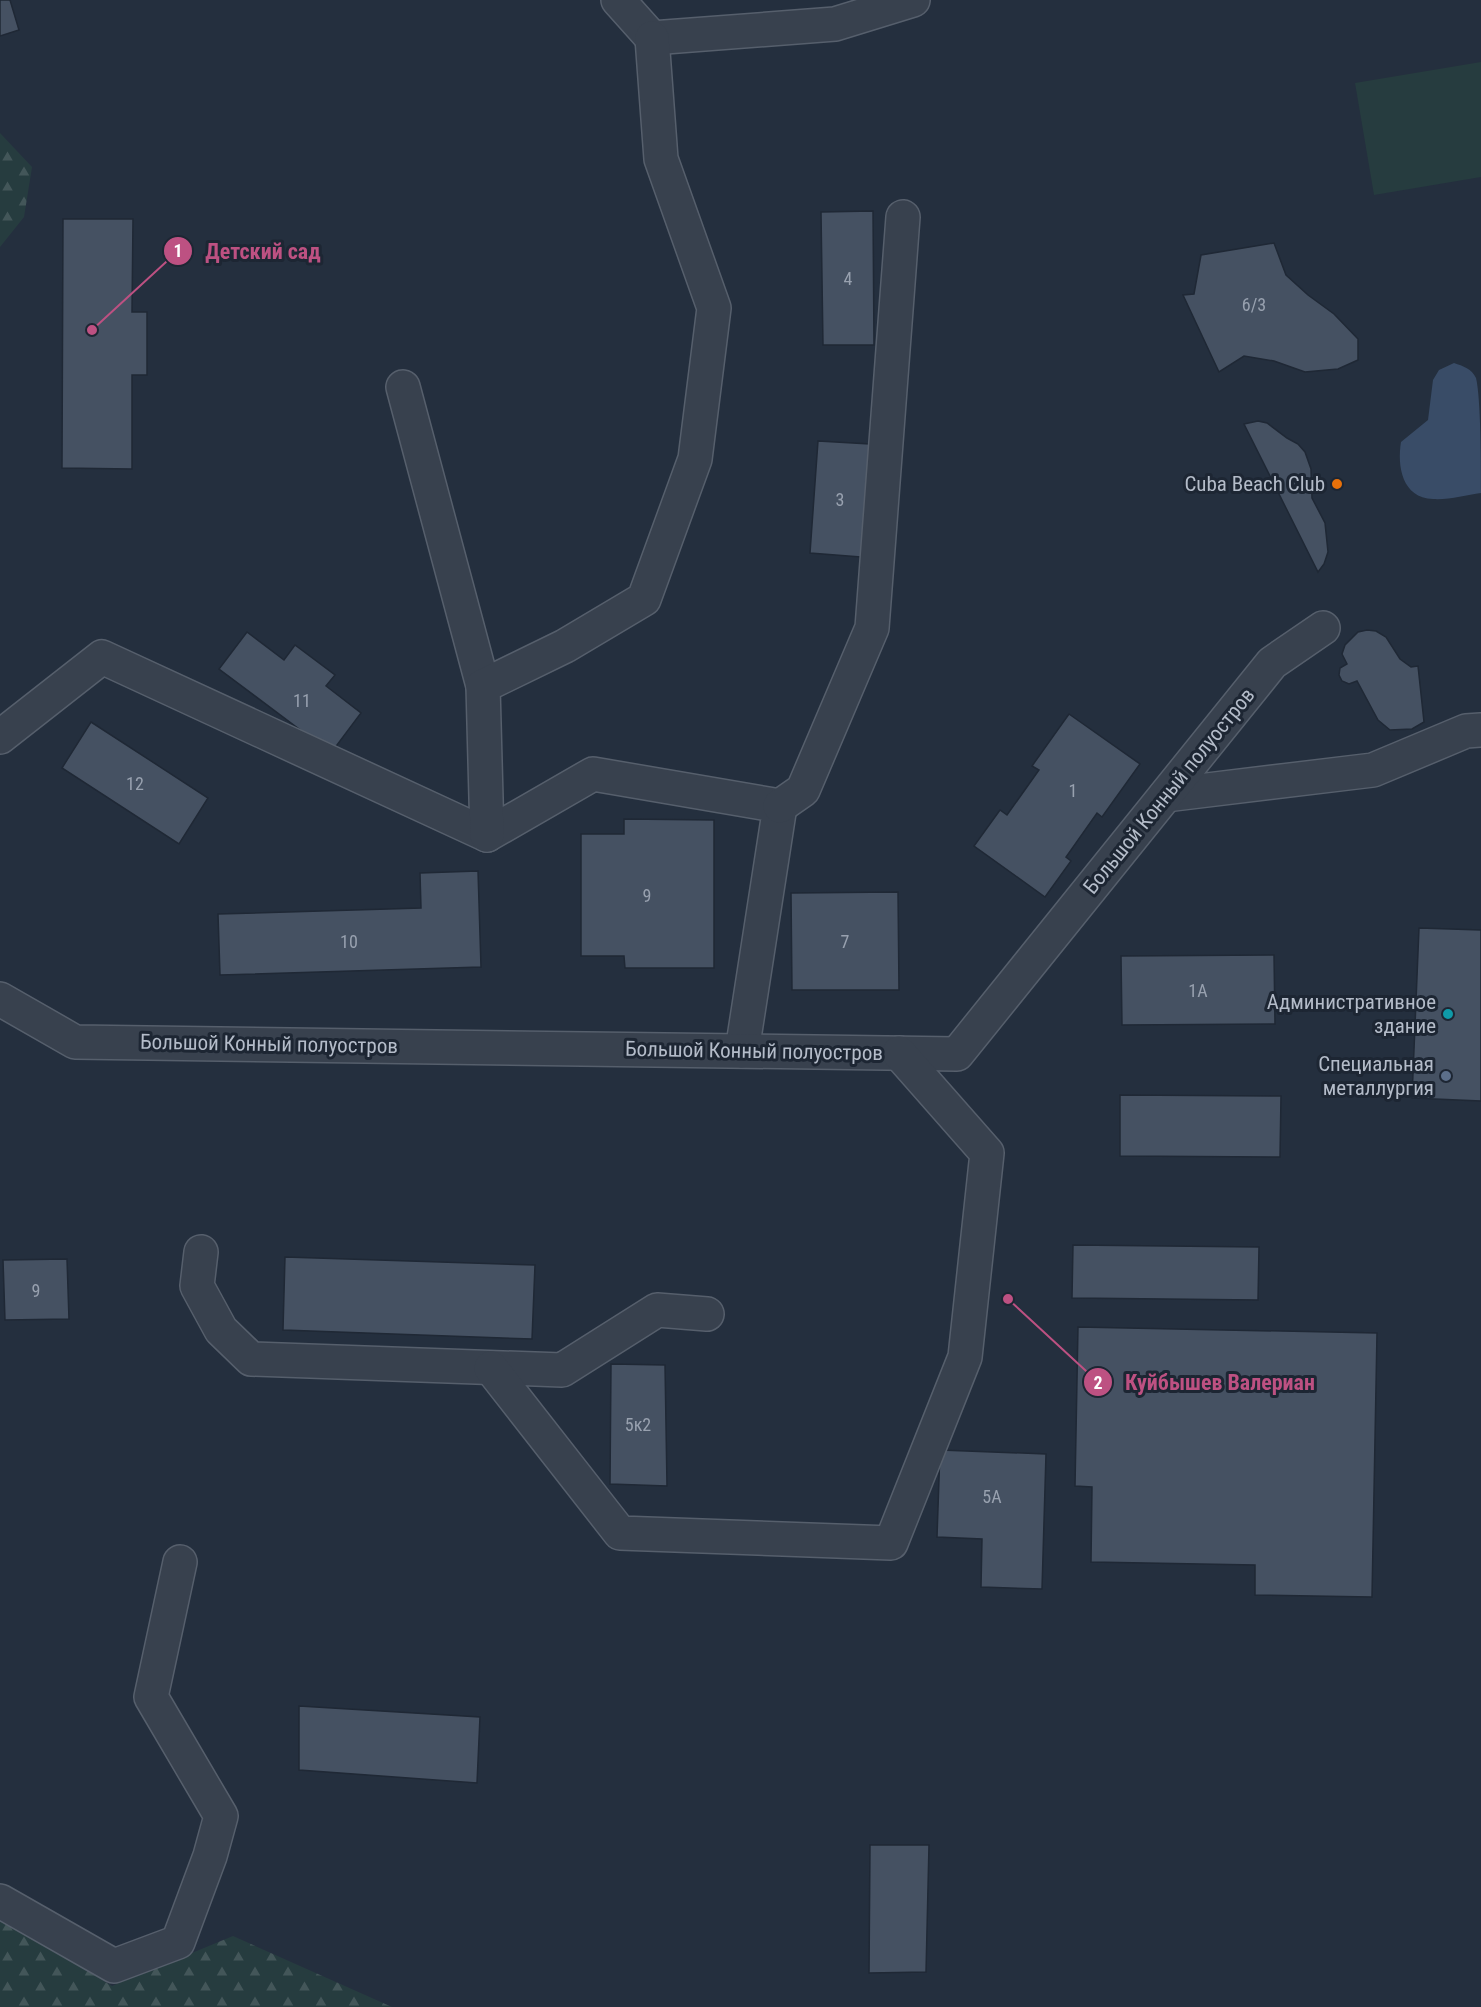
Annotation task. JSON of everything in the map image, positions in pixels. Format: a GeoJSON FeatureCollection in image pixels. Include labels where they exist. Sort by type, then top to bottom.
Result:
{"type":"FeatureCollection","features":[{"type":"Feature","properties":{"kind":"street"},"geometry":{"type":"LineString","coordinates":[[483,686],[565,646],[644,599],[695,459],[714,308],[661,159],[652,38],[618,0]]}},
{"type":"Feature","properties":{"kind":"street"},"geometry":{"type":"LineString","coordinates":[[652,38],[835,24],[913,0]]}},
{"type":"Feature","properties":{"kind":"street"},"geometry":{"type":"LineString","coordinates":[[487,835],[593,774],[780,806],[803,790],[872,628],[903,217]]}},
{"type":"Feature","properties":{"kind":"street"},"geometry":{"type":"LineString","coordinates":[[403,387],[483,686],[487,835]]}},
{"type":"Feature","properties":{"kind":"street","name":"Большой Конный полуостров"},"geometry":{"type":"LineString","coordinates":[[0,999],[75,1042],[957,1054],[1272,663],[1323,628]]}},
{"type":"Feature","properties":{"kind":"street"},"geometry":{"type":"LineString","coordinates":[[0,737],[102,657],[487,835]]}},
{"type":"Feature","properties":{"kind":"street"},"geometry":{"type":"LineString","coordinates":[[1166,795],[1373,770],[1466,731],[1481,730]]}},
{"type":"Feature","properties":{"kind":"street"},"geometry":{"type":"LineString","coordinates":[[742,1051],[780,806]]}},
{"type":"Feature","properties":{"kind":"street"},"geometry":{"type":"LineString","coordinates":[[491,1368],[620,1533],[891,1543],[965,1356],[987,1153],[899,1053]]}},
{"type":"Feature","properties":{"kind":"street"},"geometry":{"type":"LineString","coordinates":[[201,1252],[197,1286],[221,1330],[251,1359],[562,1370],[657,1310],[706,1314]]}},
{"type":"Feature","properties":{"kind":"street"},"geometry":{"type":"LineString","coordinates":[[0,1901],[114,1966],[178,1942],[210,1856],[221,1816],[151,1697],[180,1562]]}},
{"type":"Feature","properties":{"kind":"green space"},"geometry":{"type":"Polygon","coordinates":[[[1481,62],[1481,177],[1374,195],[1355,83],[1481,62]]]}},
{"type":"Feature","properties":{"kind":"green space"},"geometry":{"type":"Polygon","coordinates":[[[0,133],[32,167],[24,217],[0,247],[0,133]]]}},
{"type":"Feature","properties":{"kind":"green space"},"geometry":{"type":"Polygon","coordinates":[[[0,1917],[112,1986],[233,1936],[392,2007],[0,2007],[0,1917]]]}},
{"type":"Feature","properties":{"kind":"water"},"geometry":{"type":"Polygon","coordinates":[[[1454,363],[1470,370],[1476,378],[1480,417],[1481,493],[1433,499],[1414,493],[1408,487],[1401,470],[1401,442],[1428,420],[1433,380],[1439,370],[1454,363]]]}},
{"type":"Feature","properties":{"kind":"building"},"geometry":{"type":"Polygon","coordinates":[[[0,0],[10,0],[19,30],[0,36],[0,0]]]}},
{"type":"Feature","properties":{"kind":"building"},"geometry":{"type":"Polygon","coordinates":[[[873,211],[874,345],[823,345],[821,212],[873,211]]]}},
{"type":"Feature","properties":{"kind":"building"},"geometry":{"type":"Polygon","coordinates":[[[63,219],[133,219],[132,312],[147,312],[147,375],[132,375],[132,469],[62,468],[63,219]]]}},
{"type":"Feature","properties":{"kind":"building"},"geometry":{"type":"Polygon","coordinates":[[[1274,243],[1286,275],[1334,314],[1358,339],[1358,360],[1338,369],[1305,372],[1274,361],[1244,356],[1219,372],[1183,295],[1194,294],[1201,255],[1274,243]]]}},
{"type":"Feature","properties":{"kind":"building"},"geometry":{"type":"Polygon","coordinates":[[[1258,421],[1267,423],[1298,444],[1305,452],[1311,469],[1312,498],[1325,523],[1328,552],[1318,572],[1244,424],[1258,421]]]}},
{"type":"Feature","properties":{"kind":"building"},"geometry":{"type":"Polygon","coordinates":[[[818,441],[870,444],[861,557],[810,553],[818,441]]]}},
{"type":"Feature","properties":{"kind":"building"},"geometry":{"type":"Polygon","coordinates":[[[1376,631],[1386,637],[1400,659],[1411,667],[1418,666],[1424,722],[1412,729],[1390,730],[1378,720],[1357,681],[1349,684],[1342,681],[1339,675],[1340,668],[1347,664],[1342,654],[1345,645],[1358,632],[1376,631]]]}},
{"type":"Feature","properties":{"kind":"building"},"geometry":{"type":"Polygon","coordinates":[[[247,632],[284,660],[295,645],[335,675],[326,686],[361,713],[331,753],[219,669],[247,632]]]}},
{"type":"Feature","properties":{"kind":"building"},"geometry":{"type":"Polygon","coordinates":[[[1069,714],[1140,764],[1102,817],[1097,813],[1066,857],[1071,861],[1045,897],[974,846],[1000,810],[1007,815],[1039,770],[1032,766],[1069,714]]]}},
{"type":"Feature","properties":{"kind":"building"},"geometry":{"type":"Polygon","coordinates":[[[91,722],[208,798],[179,844],[62,768],[91,722]]]}},
{"type":"Feature","properties":{"kind":"building"},"geometry":{"type":"Polygon","coordinates":[[[624,819],[714,820],[714,968],[625,968],[624,956],[581,956],[581,834],[624,834],[624,819]]]}},
{"type":"Feature","properties":{"kind":"building"},"geometry":{"type":"Polygon","coordinates":[[[478,871],[481,967],[220,975],[218,914],[421,908],[420,873],[478,871]]]}},
{"type":"Feature","properties":{"kind":"building"},"geometry":{"type":"Polygon","coordinates":[[[898,892],[899,990],[792,990],[791,893],[898,892]]]}},
{"type":"Feature","properties":{"kind":"building","name":"Административное здание"},"geometry":{"type":"Polygon","coordinates":[[[1419,928],[1481,930],[1481,1101],[1412,1098],[1419,928]]]}},
{"type":"Feature","properties":{"kind":"building"},"geometry":{"type":"Polygon","coordinates":[[[1274,955],[1275,1024],[1122,1025],[1121,956],[1274,955]]]}},
{"type":"Feature","properties":{"kind":"building"},"geometry":{"type":"Polygon","coordinates":[[[1120,1095],[1281,1096],[1280,1157],[1120,1156],[1120,1095]]]}},
{"type":"Feature","properties":{"kind":"building"},"geometry":{"type":"Polygon","coordinates":[[[1073,1245],[1259,1247],[1258,1300],[1072,1298],[1073,1245]]]}},
{"type":"Feature","properties":{"kind":"building"},"geometry":{"type":"Polygon","coordinates":[[[285,1257],[535,1265],[532,1339],[283,1330],[285,1257]]]}},
{"type":"Feature","properties":{"kind":"building"},"geometry":{"type":"Polygon","coordinates":[[[67,1259],[69,1319],[5,1320],[3,1260],[67,1259]]]}},
{"type":"Feature","properties":{"kind":"building"},"geometry":{"type":"Polygon","coordinates":[[[1078,1327],[1377,1333],[1372,1597],[1255,1595],[1255,1565],[1091,1562],[1092,1487],[1075,1486],[1078,1327]]]}},
{"type":"Feature","properties":{"kind":"building"},"geometry":{"type":"Polygon","coordinates":[[[611,1364],[665,1365],[667,1486],[610,1484],[611,1364]]]}},
{"type":"Feature","properties":{"kind":"building"},"geometry":{"type":"Polygon","coordinates":[[[940,1450],[1046,1454],[1042,1589],[981,1587],[982,1539],[937,1537],[940,1450]]]}},
{"type":"Feature","properties":{"kind":"building"},"geometry":{"type":"Polygon","coordinates":[[[299,1706],[480,1717],[477,1783],[299,1770],[299,1706]]]}},
{"type":"Feature","properties":{"kind":"building"},"geometry":{"type":"Polygon","coordinates":[[[870,1845],[929,1845],[926,1972],[869,1973],[870,1845]]]}},
{"type":"Feature","properties":{"kind":"place","name":"Детский сад"},"geometry":{"type":"Point","coordinates":[92,330]}},
{"type":"Feature","properties":{"kind":"place","name":"Cuba Beach Club"},"geometry":{"type":"Point","coordinates":[1337,484]}},
{"type":"Feature","properties":{"kind":"place","name":"Административное здание"},"geometry":{"type":"Point","coordinates":[1448,1014]}},
{"type":"Feature","properties":{"kind":"place","name":"Специальная металлургия"},"geometry":{"type":"Point","coordinates":[1446,1076]}},
{"type":"Feature","properties":{"kind":"place","name":"Куйбышев Валериан"},"geometry":{"type":"Point","coordinates":[1008,1299]}}]}
